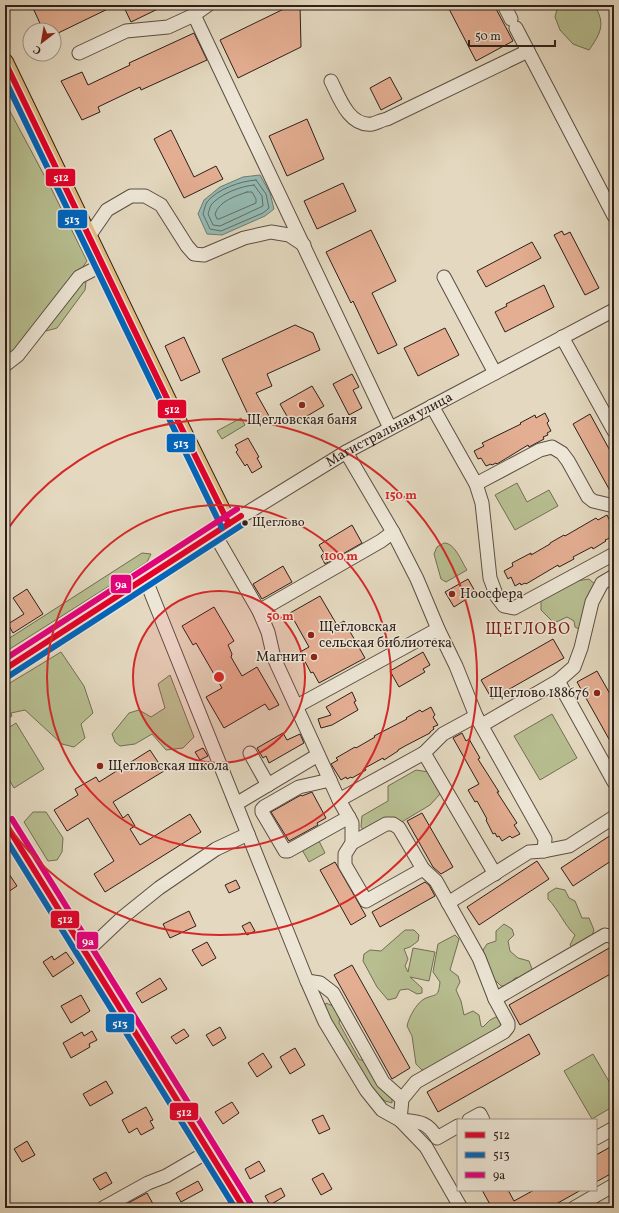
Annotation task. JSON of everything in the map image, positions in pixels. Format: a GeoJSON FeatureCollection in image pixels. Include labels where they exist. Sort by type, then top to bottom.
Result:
{"type":"FeatureCollection","features":[{"type":"Feature","properties":{"kind":"main road"},"geometry":{"type":"LineString","coordinates":[[5,62],[102,265],[229,524]]}},
{"type":"Feature","properties":{"kind":"main road","name":"Магистральная улица"},"geometry":{"type":"LineString","coordinates":[[5,669],[229,524]]}},
{"type":"Feature","properties":{"kind":"main road"},"geometry":{"type":"LineString","coordinates":[[5,823],[244,1208]]}},
{"type":"Feature","properties":{"kind":"street"},"geometry":{"type":"LineString","coordinates":[[79,53],[126,31],[168,26],[194,15],[208,5]]}},
{"type":"Feature","properties":{"kind":"street"},"geometry":{"type":"LineString","coordinates":[[504,5],[614,216]]}},
{"type":"Feature","properties":{"kind":"street"},"geometry":{"type":"LineString","coordinates":[[194,15],[390,428]]}},
{"type":"Feature","properties":{"kind":"street"},"geometry":{"type":"LineString","coordinates":[[331,82],[347,111],[357,121],[371,124],[386,119],[528,51]]}},
{"type":"Feature","properties":{"kind":"street"},"geometry":{"type":"LineString","coordinates":[[89,236],[107,210],[131,196],[146,196],[162,205],[187,246],[194,254],[204,255],[244,238],[271,232],[289,235],[304,245]]}},
{"type":"Feature","properties":{"kind":"street"},"geometry":{"type":"LineString","coordinates":[[5,365],[18,355],[78,276],[102,265]]}},
{"type":"Feature","properties":{"kind":"street"},"geometry":{"type":"LineString","coordinates":[[444,277],[495,373]]}},
{"type":"Feature","properties":{"kind":"street","name":"Магистральная улица"},"geometry":{"type":"LineString","coordinates":[[229,524],[346,452],[614,310]]}},
{"type":"Feature","properties":{"kind":"street"},"geometry":{"type":"LineString","coordinates":[[562,337],[613,425]]}},
{"type":"Feature","properties":{"kind":"street"},"geometry":{"type":"LineString","coordinates":[[432,406],[476,484],[482,503],[490,578],[497,597],[504,606],[514,608],[614,554]]}},
{"type":"Feature","properties":{"kind":"street"},"geometry":{"type":"LineString","coordinates":[[476,484],[540,450],[552,447],[562,453],[568,461],[588,497],[614,506]]}},
{"type":"Feature","properties":{"kind":"street"},"geometry":{"type":"LineString","coordinates":[[346,452],[393,532],[417,579],[479,721],[545,839],[544,852]]}},
{"type":"Feature","properties":{"kind":"street"},"geometry":{"type":"LineString","coordinates":[[259,611],[381,541],[393,532]]}},
{"type":"Feature","properties":{"kind":"street"},"geometry":{"type":"LineString","coordinates":[[214,533],[259,611],[268,632],[274,658],[339,800],[352,823],[352,843]]}},
{"type":"Feature","properties":{"kind":"street"},"geometry":{"type":"LineString","coordinates":[[339,800],[424,753],[443,734],[479,721],[558,681],[574,667],[581,648],[592,602],[602,583],[614,576]]}},
{"type":"Feature","properties":{"kind":"street"},"geometry":{"type":"LineString","coordinates":[[145,578],[307,981],[325,1022],[366,1090],[382,1110],[400,1120],[426,1147],[461,1208]]}},
{"type":"Feature","properties":{"kind":"street"},"geometry":{"type":"LineString","coordinates":[[297,706],[438,629]]}},
{"type":"Feature","properties":{"kind":"street"},"geometry":{"type":"LineString","coordinates":[[558,681],[614,782]]}},
{"type":"Feature","properties":{"kind":"street"},"geometry":{"type":"LineString","coordinates":[[250,753],[268,785]]}},
{"type":"Feature","properties":{"kind":"street"},"geometry":{"type":"LineString","coordinates":[[424,753],[495,874]]}},
{"type":"Feature","properties":{"kind":"street"},"geometry":{"type":"LineString","coordinates":[[236,804],[318,755]]}},
{"type":"Feature","properties":{"kind":"street"},"geometry":{"type":"LineString","coordinates":[[330,780],[299,787],[264,807],[262,812],[285,851],[349,817]]}},
{"type":"Feature","properties":{"kind":"street"},"geometry":{"type":"LineString","coordinates":[[448,903],[529,852],[544,852],[569,846],[614,817]]}},
{"type":"Feature","properties":{"kind":"street"},"geometry":{"type":"LineString","coordinates":[[400,1120],[402,1099],[416,1082],[504,1032],[508,1027],[508,1023],[495,999],[479,958],[436,881],[423,869],[399,828],[393,824],[386,824],[352,843],[345,854],[345,865],[366,901],[423,869]]}},
{"type":"Feature","properties":{"kind":"street"},"geometry":{"type":"LineString","coordinates":[[85,953],[122,917],[159,888],[216,849],[248,834]]}},
{"type":"Feature","properties":{"kind":"street"},"geometry":{"type":"LineString","coordinates":[[495,999],[605,935],[614,937]]}},
{"type":"Feature","properties":{"kind":"street"},"geometry":{"type":"LineString","coordinates":[[307,981],[320,983],[333,993],[382,1082],[402,1099]]}},
{"type":"Feature","properties":{"kind":"street"},"geometry":{"type":"LineString","coordinates":[[471,1119],[480,1114],[482,1119]]}},
{"type":"Feature","properties":{"kind":"street"},"geometry":{"type":"LineString","coordinates":[[400,1120],[422,1122],[431,1128],[437,1138],[457,1127]]}},
{"type":"Feature","properties":{"kind":"street"},"geometry":{"type":"LineString","coordinates":[[597,1137],[614,1128]]}},
{"type":"Feature","properties":{"kind":"street"},"geometry":{"type":"LineString","coordinates":[[103,1208],[148,1183],[166,1176],[209,1151]]}},
{"type":"Feature","properties":{"kind":"street"},"geometry":{"type":"LineString","coordinates":[[574,1208],[614,1185]]}},
{"type":"Feature","properties":{"kind":"green space"},"geometry":{"type":"Polygon","coordinates":[[[558,5],[594,5],[598,11],[601,23],[597,38],[589,50],[573,44],[560,30],[555,17],[558,5]]]}},
{"type":"Feature","properties":{"kind":"green space"},"geometry":{"type":"Polygon","coordinates":[[[5,102],[52,190],[87,261],[80,271],[86,282],[85,290],[57,328],[46,331],[38,325],[24,342],[5,358],[5,102]]]}},
{"type":"Feature","properties":{"kind":"green space"},"geometry":{"type":"Polygon","coordinates":[[[241,418],[245,425],[222,439],[217,431],[241,418]]]}},
{"type":"Feature","properties":{"kind":"green space"},"geometry":{"type":"Polygon","coordinates":[[[517,483],[527,502],[549,490],[558,506],[515,530],[495,495],[517,483]]]}},
{"type":"Feature","properties":{"kind":"green space"},"geometry":{"type":"Polygon","coordinates":[[[444,543],[455,549],[467,570],[446,582],[441,579],[434,554],[437,547],[444,543]]]}},
{"type":"Feature","properties":{"kind":"green space"},"geometry":{"type":"Polygon","coordinates":[[[142,553],[151,554],[147,562],[5,652],[5,641],[142,553]]]}},
{"type":"Feature","properties":{"kind":"green space"},"geometry":{"type":"Polygon","coordinates":[[[589,579],[597,586],[581,630],[575,627],[574,621],[567,617],[554,623],[541,610],[541,600],[576,581],[589,579]]]}},
{"type":"Feature","properties":{"kind":"green space"},"geometry":{"type":"Polygon","coordinates":[[[61,652],[84,686],[93,713],[81,724],[85,738],[74,747],[62,744],[25,710],[11,713],[12,716],[5,720],[5,686],[61,652]]]}},
{"type":"Feature","properties":{"kind":"green space"},"geometry":{"type":"Polygon","coordinates":[[[170,675],[194,737],[183,748],[166,750],[152,734],[135,744],[120,746],[115,742],[112,734],[129,713],[139,710],[151,717],[165,708],[158,684],[170,675]]]}},
{"type":"Feature","properties":{"kind":"green space"},"geometry":{"type":"Polygon","coordinates":[[[552,714],[577,758],[540,780],[514,736],[552,714]]]}},
{"type":"Feature","properties":{"kind":"green space"},"geometry":{"type":"Polygon","coordinates":[[[16,723],[44,769],[14,788],[5,773],[5,730],[16,723]]]}},
{"type":"Feature","properties":{"kind":"green space"},"geometry":{"type":"Polygon","coordinates":[[[416,770],[429,772],[441,793],[430,805],[400,823],[366,833],[361,827],[362,816],[388,801],[388,786],[416,770]]]}},
{"type":"Feature","properties":{"kind":"green space"},"geometry":{"type":"Polygon","coordinates":[[[33,812],[46,812],[63,838],[62,852],[57,860],[48,861],[24,822],[33,812]]]}},
{"type":"Feature","properties":{"kind":"green space"},"geometry":{"type":"Polygon","coordinates":[[[318,839],[325,853],[309,862],[301,848],[318,839]]]}},
{"type":"Feature","properties":{"kind":"green space"},"geometry":{"type":"Polygon","coordinates":[[[556,888],[565,890],[569,898],[575,901],[582,918],[589,918],[594,930],[591,938],[573,949],[570,945],[575,935],[548,899],[548,893],[556,888]]]}},
{"type":"Feature","properties":{"kind":"green space"},"geometry":{"type":"Polygon","coordinates":[[[504,924],[512,929],[514,935],[508,941],[510,951],[518,958],[529,961],[532,969],[527,977],[515,978],[508,986],[501,986],[494,979],[483,950],[487,944],[496,941],[496,931],[504,924]]]}},
{"type":"Feature","properties":{"kind":"green space"},"geometry":{"type":"Polygon","coordinates":[[[405,930],[414,930],[419,935],[418,941],[410,947],[404,949],[408,959],[405,966],[408,972],[413,948],[435,952],[429,981],[410,977],[422,988],[422,993],[417,994],[408,989],[400,990],[396,998],[388,1000],[377,987],[363,961],[364,954],[370,950],[381,951],[405,930]]]}},
{"type":"Feature","properties":{"kind":"green space"},"geometry":{"type":"Polygon","coordinates":[[[455,935],[459,939],[450,970],[458,976],[460,982],[456,990],[461,1001],[464,1015],[473,1011],[479,1015],[481,1026],[483,1027],[490,1020],[496,1017],[503,1023],[500,1029],[429,1070],[422,1070],[416,1064],[412,1036],[407,1026],[411,1015],[418,1004],[424,999],[436,995],[440,982],[433,972],[438,944],[455,935]]]}},
{"type":"Feature","properties":{"kind":"green space"},"geometry":{"type":"Polygon","coordinates":[[[326,1003],[335,1007],[340,1016],[339,1023],[359,1059],[370,1064],[392,1093],[392,1103],[385,1101],[370,1086],[329,1017],[325,1006],[326,1003]]]}},
{"type":"Feature","properties":{"kind":"green space"},"geometry":{"type":"Polygon","coordinates":[[[593,1054],[614,1090],[614,1106],[592,1119],[564,1071],[593,1054]]]}},
{"type":"Feature","properties":{"kind":"water"},"geometry":{"type":"Polygon","coordinates":[[[260,175],[270,193],[274,209],[265,216],[222,235],[207,234],[198,214],[204,200],[220,187],[243,177],[260,175]]]}},
{"type":"Feature","properties":{"kind":"building"},"geometry":{"type":"Polygon","coordinates":[[[40,5],[116,5],[62,31],[62,22],[39,22],[33,8],[40,5]]]}},
{"type":"Feature","properties":{"kind":"building"},"geometry":{"type":"Polygon","coordinates":[[[123,5],[166,5],[131,22],[123,5]]]}},
{"type":"Feature","properties":{"kind":"building"},"geometry":{"type":"Polygon","coordinates":[[[292,5],[300,5],[301,47],[238,78],[220,40],[292,5]]]}},
{"type":"Feature","properties":{"kind":"building"},"geometry":{"type":"Polygon","coordinates":[[[447,5],[494,5],[513,41],[476,61],[447,5]]]}},
{"type":"Feature","properties":{"kind":"building"},"geometry":{"type":"Polygon","coordinates":[[[194,33],[207,60],[141,90],[140,87],[98,107],[100,112],[82,120],[61,81],[82,72],[88,85],[130,65],[129,63],[194,33]]]}},
{"type":"Feature","properties":{"kind":"building"},"geometry":{"type":"Polygon","coordinates":[[[390,77],[402,99],[381,110],[370,88],[390,77]]]}},
{"type":"Feature","properties":{"kind":"building"},"geometry":{"type":"Polygon","coordinates":[[[307,119],[324,159],[287,176],[269,136],[307,119]]]}},
{"type":"Feature","properties":{"kind":"building"},"geometry":{"type":"Polygon","coordinates":[[[171,130],[194,177],[216,166],[223,179],[184,198],[154,139],[171,130]]]}},
{"type":"Feature","properties":{"kind":"building"},"geometry":{"type":"Polygon","coordinates":[[[343,183],[356,211],[317,229],[304,201],[343,183]]]}},
{"type":"Feature","properties":{"kind":"building"},"geometry":{"type":"Polygon","coordinates":[[[371,230],[396,281],[372,293],[397,345],[378,354],[353,301],[351,303],[326,252],[371,230]]]}},
{"type":"Feature","properties":{"kind":"building"},"geometry":{"type":"Polygon","coordinates":[[[562,231],[564,235],[570,232],[599,288],[585,295],[554,235],[562,231]]]}},
{"type":"Feature","properties":{"kind":"building"},"geometry":{"type":"Polygon","coordinates":[[[532,242],[541,258],[486,287],[477,271],[532,242]]]}},
{"type":"Feature","properties":{"kind":"building"},"geometry":{"type":"Polygon","coordinates":[[[544,285],[554,307],[505,332],[495,312],[507,306],[506,304],[544,285]]]}},
{"type":"Feature","properties":{"kind":"building"},"geometry":{"type":"Polygon","coordinates":[[[295,325],[313,333],[320,350],[267,374],[272,386],[256,393],[269,416],[253,425],[222,359],[295,325]]]}},
{"type":"Feature","properties":{"kind":"building"},"geometry":{"type":"Polygon","coordinates":[[[445,328],[459,355],[418,376],[404,348],[445,328]]]}},
{"type":"Feature","properties":{"kind":"building"},"geometry":{"type":"Polygon","coordinates":[[[184,337],[200,372],[181,381],[165,346],[184,337]]]}},
{"type":"Feature","properties":{"kind":"building"},"geometry":{"type":"Polygon","coordinates":[[[352,374],[359,387],[353,390],[362,408],[349,415],[333,384],[352,374]]]}},
{"type":"Feature","properties":{"kind":"building","name":"Щегловская баня"},"geometry":{"type":"Polygon","coordinates":[[[312,386],[324,406],[292,425],[280,404],[312,386]]]}},
{"type":"Feature","properties":{"kind":"building"},"geometry":{"type":"Polygon","coordinates":[[[545,413],[549,421],[547,423],[551,431],[547,433],[548,435],[543,437],[544,439],[529,447],[528,445],[497,464],[486,466],[481,458],[478,459],[474,451],[484,446],[482,443],[521,424],[520,423],[535,415],[536,418],[545,413]]]}},
{"type":"Feature","properties":{"kind":"building"},"geometry":{"type":"Polygon","coordinates":[[[590,414],[614,458],[614,498],[573,424],[590,414]]]}},
{"type":"Feature","properties":{"kind":"building"},"geometry":{"type":"Polygon","coordinates":[[[248,438],[259,457],[257,458],[262,467],[252,473],[247,464],[245,466],[236,452],[238,450],[235,445],[248,438]]]}},
{"type":"Feature","properties":{"kind":"building"},"geometry":{"type":"Polygon","coordinates":[[[607,515],[611,523],[609,525],[613,533],[609,536],[610,538],[605,540],[606,541],[593,549],[592,547],[573,557],[574,559],[559,567],[558,565],[526,584],[521,585],[520,583],[515,586],[511,577],[508,579],[504,571],[513,566],[512,563],[531,553],[531,555],[596,518],[598,520],[607,515]]]}},
{"type":"Feature","properties":{"kind":"building"},"geometry":{"type":"Polygon","coordinates":[[[352,525],[362,543],[325,564],[321,556],[324,553],[319,545],[352,525]]]}},
{"type":"Feature","properties":{"kind":"building"},"geometry":{"type":"Polygon","coordinates":[[[283,566],[292,582],[262,599],[253,584],[283,566]]]}},
{"type":"Feature","properties":{"kind":"building"},"geometry":{"type":"Polygon","coordinates":[[[468,579],[476,593],[454,607],[445,592],[468,579]]]}},
{"type":"Feature","properties":{"kind":"building"},"geometry":{"type":"Polygon","coordinates":[[[27,589],[43,614],[13,633],[8,624],[24,614],[13,598],[27,589]]]}},
{"type":"Feature","properties":{"kind":"building"},"geometry":{"type":"Polygon","coordinates":[[[320,596],[337,625],[344,621],[365,658],[319,683],[313,672],[311,673],[300,652],[309,647],[290,613],[320,596]]]}},
{"type":"Feature","properties":{"kind":"building"},"geometry":{"type":"Polygon","coordinates":[[[214,607],[234,641],[228,645],[232,654],[231,657],[242,676],[257,667],[279,705],[269,710],[265,704],[224,728],[206,697],[222,688],[196,643],[193,645],[182,626],[214,607]]]}},
{"type":"Feature","properties":{"kind":"building"},"geometry":{"type":"Polygon","coordinates":[[[553,639],[564,658],[492,699],[481,680],[553,639]]]}},
{"type":"Feature","properties":{"kind":"building"},"geometry":{"type":"Polygon","coordinates":[[[423,652],[430,665],[423,669],[425,672],[399,687],[390,671],[423,652]]]}},
{"type":"Feature","properties":{"kind":"building"},"geometry":{"type":"Polygon","coordinates":[[[597,671],[614,701],[614,748],[577,682],[597,671]]]}},
{"type":"Feature","properties":{"kind":"building"},"geometry":{"type":"Polygon","coordinates":[[[352,692],[356,701],[354,702],[358,710],[332,725],[321,728],[318,719],[331,715],[326,707],[352,692]]]}},
{"type":"Feature","properties":{"kind":"building"},"geometry":{"type":"Polygon","coordinates":[[[431,707],[435,715],[433,717],[438,725],[433,727],[434,729],[430,733],[398,750],[384,760],[383,758],[365,768],[366,770],[352,778],[347,779],[346,777],[341,780],[331,764],[338,760],[336,758],[407,719],[406,718],[420,710],[422,712],[431,707]]]}},
{"type":"Feature","properties":{"kind":"building"},"geometry":{"type":"Polygon","coordinates":[[[283,733],[287,740],[300,734],[304,743],[269,763],[266,756],[263,758],[257,748],[283,733]]]}},
{"type":"Feature","properties":{"kind":"building"},"geometry":{"type":"Polygon","coordinates":[[[462,733],[466,741],[469,739],[480,758],[478,759],[517,823],[514,825],[520,834],[512,838],[510,836],[502,841],[499,836],[497,837],[495,833],[493,834],[477,801],[475,802],[468,790],[479,784],[453,738],[462,733]]]}},
{"type":"Feature","properties":{"kind":"building"},"geometry":{"type":"Polygon","coordinates":[[[203,748],[208,756],[200,760],[195,752],[203,748]]]}},
{"type":"Feature","properties":{"kind":"building"},"geometry":{"type":"Polygon","coordinates":[[[150,750],[164,771],[113,802],[123,818],[128,814],[135,826],[130,829],[140,845],[190,814],[201,832],[105,892],[94,874],[114,861],[88,818],[67,831],[54,810],[78,795],[75,789],[96,777],[99,782],[150,750]]]}},
{"type":"Feature","properties":{"kind":"building"},"geometry":{"type":"Polygon","coordinates":[[[312,792],[326,818],[317,823],[318,825],[289,841],[271,812],[301,795],[302,796],[312,792]]]}},
{"type":"Feature","properties":{"kind":"building"},"geometry":{"type":"Polygon","coordinates":[[[422,813],[453,867],[441,874],[433,867],[407,821],[422,813]]]}},
{"type":"Feature","properties":{"kind":"building"},"geometry":{"type":"Polygon","coordinates":[[[614,833],[614,859],[573,886],[561,868],[614,833]]]}},
{"type":"Feature","properties":{"kind":"building"},"geometry":{"type":"Polygon","coordinates":[[[537,861],[549,879],[479,925],[467,907],[537,861]]]}},
{"type":"Feature","properties":{"kind":"building"},"geometry":{"type":"Polygon","coordinates":[[[335,862],[366,916],[351,925],[320,870],[335,862]]]}},
{"type":"Feature","properties":{"kind":"building"},"geometry":{"type":"Polygon","coordinates":[[[5,868],[17,886],[5,894],[5,868]]]}},
{"type":"Feature","properties":{"kind":"building"},"geometry":{"type":"Polygon","coordinates":[[[236,880],[240,888],[229,893],[225,885],[236,880]]]}},
{"type":"Feature","properties":{"kind":"building"},"geometry":{"type":"Polygon","coordinates":[[[425,882],[429,885],[435,896],[380,927],[372,912],[425,882]]]}},
{"type":"Feature","properties":{"kind":"building"},"geometry":{"type":"Polygon","coordinates":[[[189,911],[196,926],[170,938],[163,924],[189,911]]]}},
{"type":"Feature","properties":{"kind":"building"},"geometry":{"type":"Polygon","coordinates":[[[250,922],[255,931],[247,935],[242,926],[250,922]]]}},
{"type":"Feature","properties":{"kind":"building"},"geometry":{"type":"Polygon","coordinates":[[[207,942],[216,958],[202,966],[192,950],[207,942]]]}},
{"type":"Feature","properties":{"kind":"building"},"geometry":{"type":"Polygon","coordinates":[[[611,947],[614,953],[614,972],[520,1025],[509,1005],[611,947]]]}},
{"type":"Feature","properties":{"kind":"building"},"geometry":{"type":"Polygon","coordinates":[[[66,952],[74,963],[53,977],[43,962],[52,956],[54,960],[66,952]]]}},
{"type":"Feature","properties":{"kind":"building"},"geometry":{"type":"Polygon","coordinates":[[[352,965],[410,1068],[392,1079],[334,975],[352,965]]]}},
{"type":"Feature","properties":{"kind":"building"},"geometry":{"type":"Polygon","coordinates":[[[160,978],[167,989],[142,1003],[136,993],[160,978]]]}},
{"type":"Feature","properties":{"kind":"building"},"geometry":{"type":"Polygon","coordinates":[[[81,995],[90,1011],[71,1023],[61,1006],[81,995]]]}},
{"type":"Feature","properties":{"kind":"building"},"geometry":{"type":"Polygon","coordinates":[[[220,1027],[226,1038],[213,1046],[206,1035],[220,1027]]]}},
{"type":"Feature","properties":{"kind":"building"},"geometry":{"type":"Polygon","coordinates":[[[184,1029],[189,1036],[176,1044],[171,1037],[184,1029]]]}},
{"type":"Feature","properties":{"kind":"building"},"geometry":{"type":"Polygon","coordinates":[[[92,1031],[97,1040],[89,1044],[90,1047],[71,1058],[63,1043],[82,1032],[84,1036],[92,1031]]]}},
{"type":"Feature","properties":{"kind":"building"},"geometry":{"type":"Polygon","coordinates":[[[529,1034],[540,1054],[438,1112],[427,1092],[529,1034]]]}},
{"type":"Feature","properties":{"kind":"building"},"geometry":{"type":"Polygon","coordinates":[[[295,1048],[305,1065],[290,1074],[280,1057],[295,1048]]]}},
{"type":"Feature","properties":{"kind":"building"},"geometry":{"type":"Polygon","coordinates":[[[263,1053],[272,1067],[257,1077],[248,1063],[263,1053]]]}},
{"type":"Feature","properties":{"kind":"building"},"geometry":{"type":"Polygon","coordinates":[[[106,1081],[113,1093],[90,1106],[83,1094],[106,1081]]]}},
{"type":"Feature","properties":{"kind":"building"},"geometry":{"type":"Polygon","coordinates":[[[232,1102],[239,1113],[223,1124],[215,1112],[232,1102]]]}},
{"type":"Feature","properties":{"kind":"building"},"geometry":{"type":"Polygon","coordinates":[[[146,1107],[153,1120],[150,1121],[154,1128],[141,1135],[137,1128],[129,1133],[122,1120],[146,1107]]]}},
{"type":"Feature","properties":{"kind":"building"},"geometry":{"type":"Polygon","coordinates":[[[323,1115],[330,1129],[319,1134],[312,1120],[323,1115]]]}},
{"type":"Feature","properties":{"kind":"building"},"geometry":{"type":"Polygon","coordinates":[[[27,1141],[35,1155],[22,1162],[14,1149],[27,1141]]]}},
{"type":"Feature","properties":{"kind":"building"},"geometry":{"type":"Polygon","coordinates":[[[614,1145],[614,1172],[597,1181],[597,1154],[614,1145]]]}},
{"type":"Feature","properties":{"kind":"building"},"geometry":{"type":"Polygon","coordinates":[[[259,1161],[265,1171],[250,1179],[245,1169],[259,1161]]]}},
{"type":"Feature","properties":{"kind":"building"},"geometry":{"type":"Polygon","coordinates":[[[106,1172],[112,1183],[100,1190],[93,1179],[106,1172]]]}},
{"type":"Feature","properties":{"kind":"building"},"geometry":{"type":"Polygon","coordinates":[[[323,1173],[332,1189],[321,1195],[312,1179],[323,1173]]]}},
{"type":"Feature","properties":{"kind":"building"},"geometry":{"type":"Polygon","coordinates":[[[198,1181],[203,1190],[181,1202],[176,1193],[198,1181]]]}},
{"type":"Feature","properties":{"kind":"building"},"geometry":{"type":"Polygon","coordinates":[[[281,1188],[285,1196],[270,1205],[265,1196],[281,1188]]]}},
{"type":"Feature","properties":{"kind":"building"},"geometry":{"type":"Polygon","coordinates":[[[483,1191],[509,1191],[514,1201],[532,1191],[579,1191],[549,1208],[492,1208],[483,1191]]]}},
{"type":"Feature","properties":{"kind":"building"},"geometry":{"type":"Polygon","coordinates":[[[147,1193],[153,1204],[144,1208],[119,1208],[147,1193]]]}},
{"type":"Feature","properties":{"kind":"transit line","name":"512"},"geometry":{"type":"LineString","coordinates":[[5,62],[229,524]]}},
{"type":"Feature","properties":{"kind":"transit line","name":"513"},"geometry":{"type":"LineString","coordinates":[[5,80],[222,528]]}},
{"type":"Feature","properties":{"kind":"transit line","name":"9а"},"geometry":{"type":"LineString","coordinates":[[5,659],[237,509]]}},
{"type":"Feature","properties":{"kind":"transit line","name":"512"},"geometry":{"type":"LineString","coordinates":[[5,669],[241,516]]}},
{"type":"Feature","properties":{"kind":"transit line","name":"513"},"geometry":{"type":"LineString","coordinates":[[9,676],[245,523]]}},
{"type":"Feature","properties":{"kind":"transit line","name":"9а"},"geometry":{"type":"LineString","coordinates":[[12,819],[251,1204]]}},
{"type":"Feature","properties":{"kind":"transit line","name":"512"},"geometry":{"type":"LineString","coordinates":[[5,823],[244,1208]]}},
{"type":"Feature","properties":{"kind":"transit line","name":"513"},"geometry":{"type":"LineString","coordinates":[[5,838],[235,1208]]}},
{"type":"Feature","properties":{"kind":"place","name":"Щегловская баня"},"geometry":{"type":"Point","coordinates":[302,405]}},
{"type":"Feature","properties":{"kind":"place","name":"Щеглово"},"geometry":{"type":"Point","coordinates":[245,523]}},
{"type":"Feature","properties":{"kind":"place","name":"Ноосфера"},"geometry":{"type":"Point","coordinates":[452,594]}},
{"type":"Feature","properties":{"kind":"place","name":"Щегловская сельская библиотека"},"geometry":{"type":"Point","coordinates":[311,635]}},
{"type":"Feature","properties":{"kind":"place","name":"Магнит"},"geometry":{"type":"Point","coordinates":[314,657]}},
{"type":"Feature","properties":{"kind":"place","name":"Щеглово 188676"},"geometry":{"type":"Point","coordinates":[597,693]}},
{"type":"Feature","properties":{"kind":"place","name":"Щегловская школа"},"geometry":{"type":"Point","coordinates":[100,766]}},
{"type":"Feature","properties":{"kind":"district","name":"ЩЕГЛОВО"},"geometry":{"type":"Point","coordinates":[528,630]}}]}
